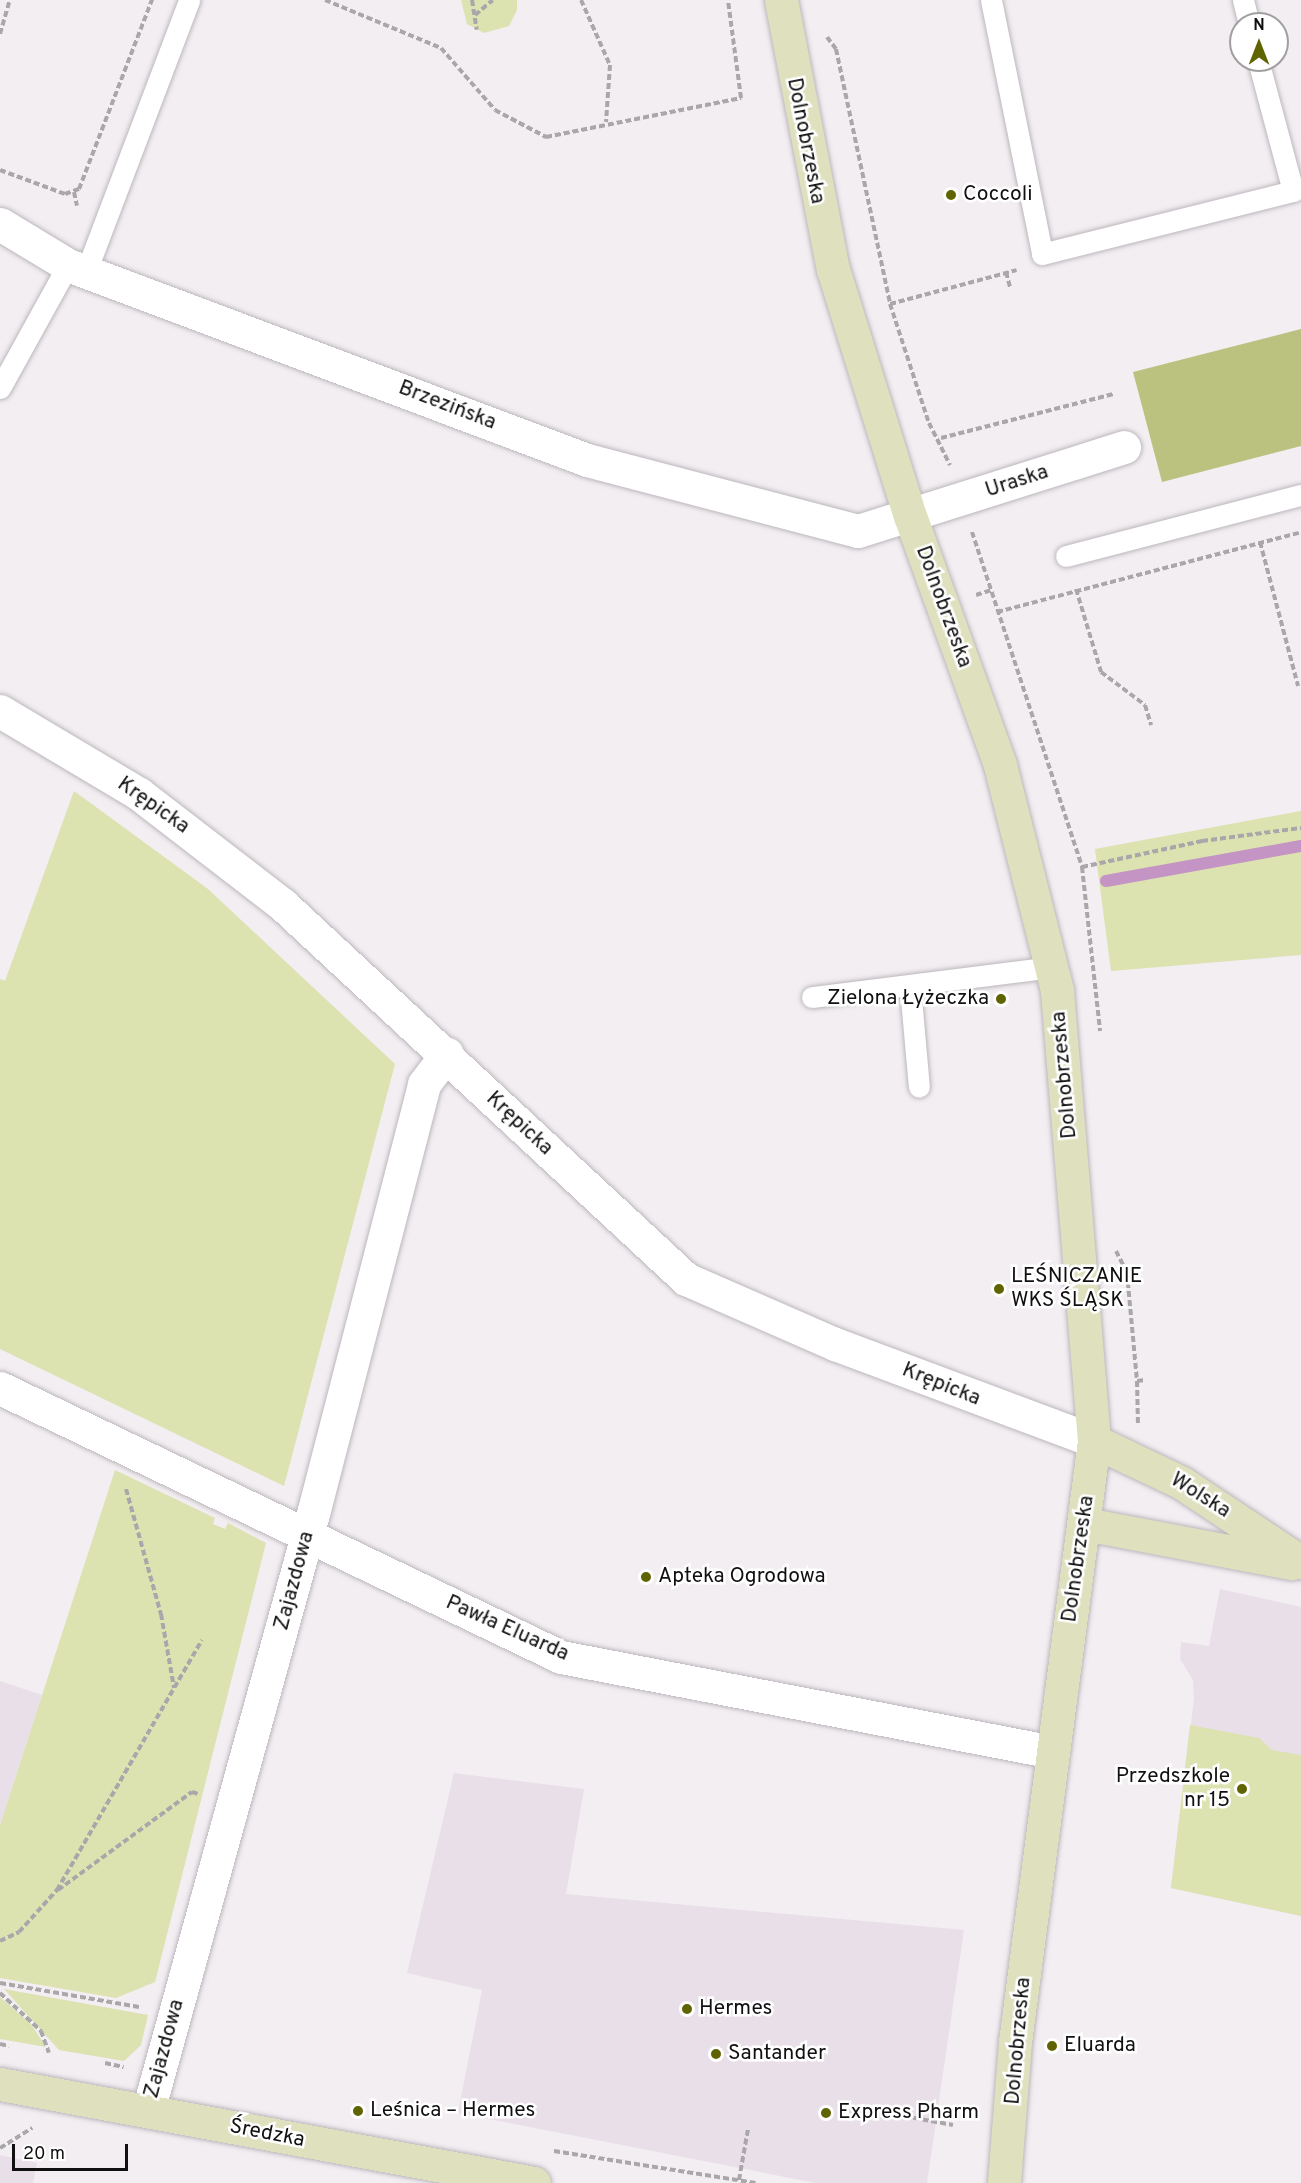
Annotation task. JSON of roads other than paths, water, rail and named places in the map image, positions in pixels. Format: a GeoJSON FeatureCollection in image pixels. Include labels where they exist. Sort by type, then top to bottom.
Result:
{"type":"FeatureCollection","features":[{"type":"Feature","properties":{"kind":"street","name":"Dolnobrzeska"},"geometry":{"type":"LineString","coordinates":[[781,0],[818,209],[910,516],[1000,765],[1054,968],[1094,1441],[1015,2042],[1004,2183]]}},
{"type":"Feature","properties":{"kind":"street","name":"Brzezińska"},"geometry":{"type":"LineString","coordinates":[[0,224],[77,267],[587,460],[670,485],[858,531],[910,516]]}},
{"type":"Feature","properties":{"kind":"street","name":"Uraska"},"geometry":{"type":"LineString","coordinates":[[910,516],[1124,447]]}},
{"type":"Feature","properties":{"kind":"street","name":"Krępicka"},"geometry":{"type":"LineString","coordinates":[[0,711],[76,754],[199,837],[362,973],[686,1279],[835,1344],[1094,1441]]}},
{"type":"Feature","properties":{"kind":"street","name":"Zajazdowa"},"geometry":{"type":"LineString","coordinates":[[148,2111],[307,1537],[424,1084],[447,1054]]}},
{"type":"Feature","properties":{"kind":"street","name":"Pawła Eluarda"},"geometry":{"type":"LineString","coordinates":[[0,1388],[561,1657],[1053,1752]]}},
{"type":"Feature","properties":{"kind":"street","name":"Wolska"},"geometry":{"type":"LineString","coordinates":[[1094,1441],[1182,1483],[1301,1563]]}},
{"type":"Feature","properties":{"kind":"street","name":"Wolska"},"geometry":{"type":"LineString","coordinates":[[1084,1524],[1301,1563]]}},
{"type":"Feature","properties":{"kind":"street","name":"Średzka"},"geometry":{"type":"LineString","coordinates":[[0,2084],[534,2183]]}},
{"type":"Feature","properties":{"kind":"lane"},"geometry":{"type":"LineString","coordinates":[[0,388],[77,267],[189,0]]}},
{"type":"Feature","properties":{"kind":"lane"},"geometry":{"type":"LineString","coordinates":[[991,0],[1042,254],[1293,191],[1261,72]]}},
{"type":"Feature","properties":{"kind":"lane"},"geometry":{"type":"LineString","coordinates":[[1066,556],[1301,495]]}},
{"type":"Feature","properties":{"kind":"lane"},"geometry":{"type":"LineString","coordinates":[[812,997],[1054,968]]}},
{"type":"Feature","properties":{"kind":"lane"},"geometry":{"type":"LineString","coordinates":[[910,987],[919,1087]]}},
{"type":"Feature","properties":{"kind":"waterway"},"geometry":{"type":"LineString","coordinates":[[1106,881],[1301,846]]}},
{"type":"Feature","properties":{"kind":"place","name":"Coccoli"},"geometry":{"type":"Point","coordinates":[951,195]}},
{"type":"Feature","properties":{"kind":"place","name":"Zielona Łyżeczka"},"geometry":{"type":"Point","coordinates":[1001,999]}},
{"type":"Feature","properties":{"kind":"place","name":"LEŚNICZANIE WKS ŚLĄSK"},"geometry":{"type":"Point","coordinates":[999,1289]}},
{"type":"Feature","properties":{"kind":"place","name":"Apteka Ogrodowa"},"geometry":{"type":"Point","coordinates":[646,1577]}},
{"type":"Feature","properties":{"kind":"place","name":"Przedszkole nr 15"},"geometry":{"type":"Point","coordinates":[1242,1789]}},
{"type":"Feature","properties":{"kind":"place","name":"Hermes"},"geometry":{"type":"Point","coordinates":[687,2009]}},
{"type":"Feature","properties":{"kind":"place","name":"Eluarda"},"geometry":{"type":"Point","coordinates":[1052,2046]}},
{"type":"Feature","properties":{"kind":"place","name":"Santander"},"geometry":{"type":"Point","coordinates":[716,2054]}},
{"type":"Feature","properties":{"kind":"place","name":"Leśnica – Hermes"},"geometry":{"type":"Point","coordinates":[358,2111]}},
{"type":"Feature","properties":{"kind":"place","name":"Express Pharm"},"geometry":{"type":"Point","coordinates":[826,2113]}}]}
